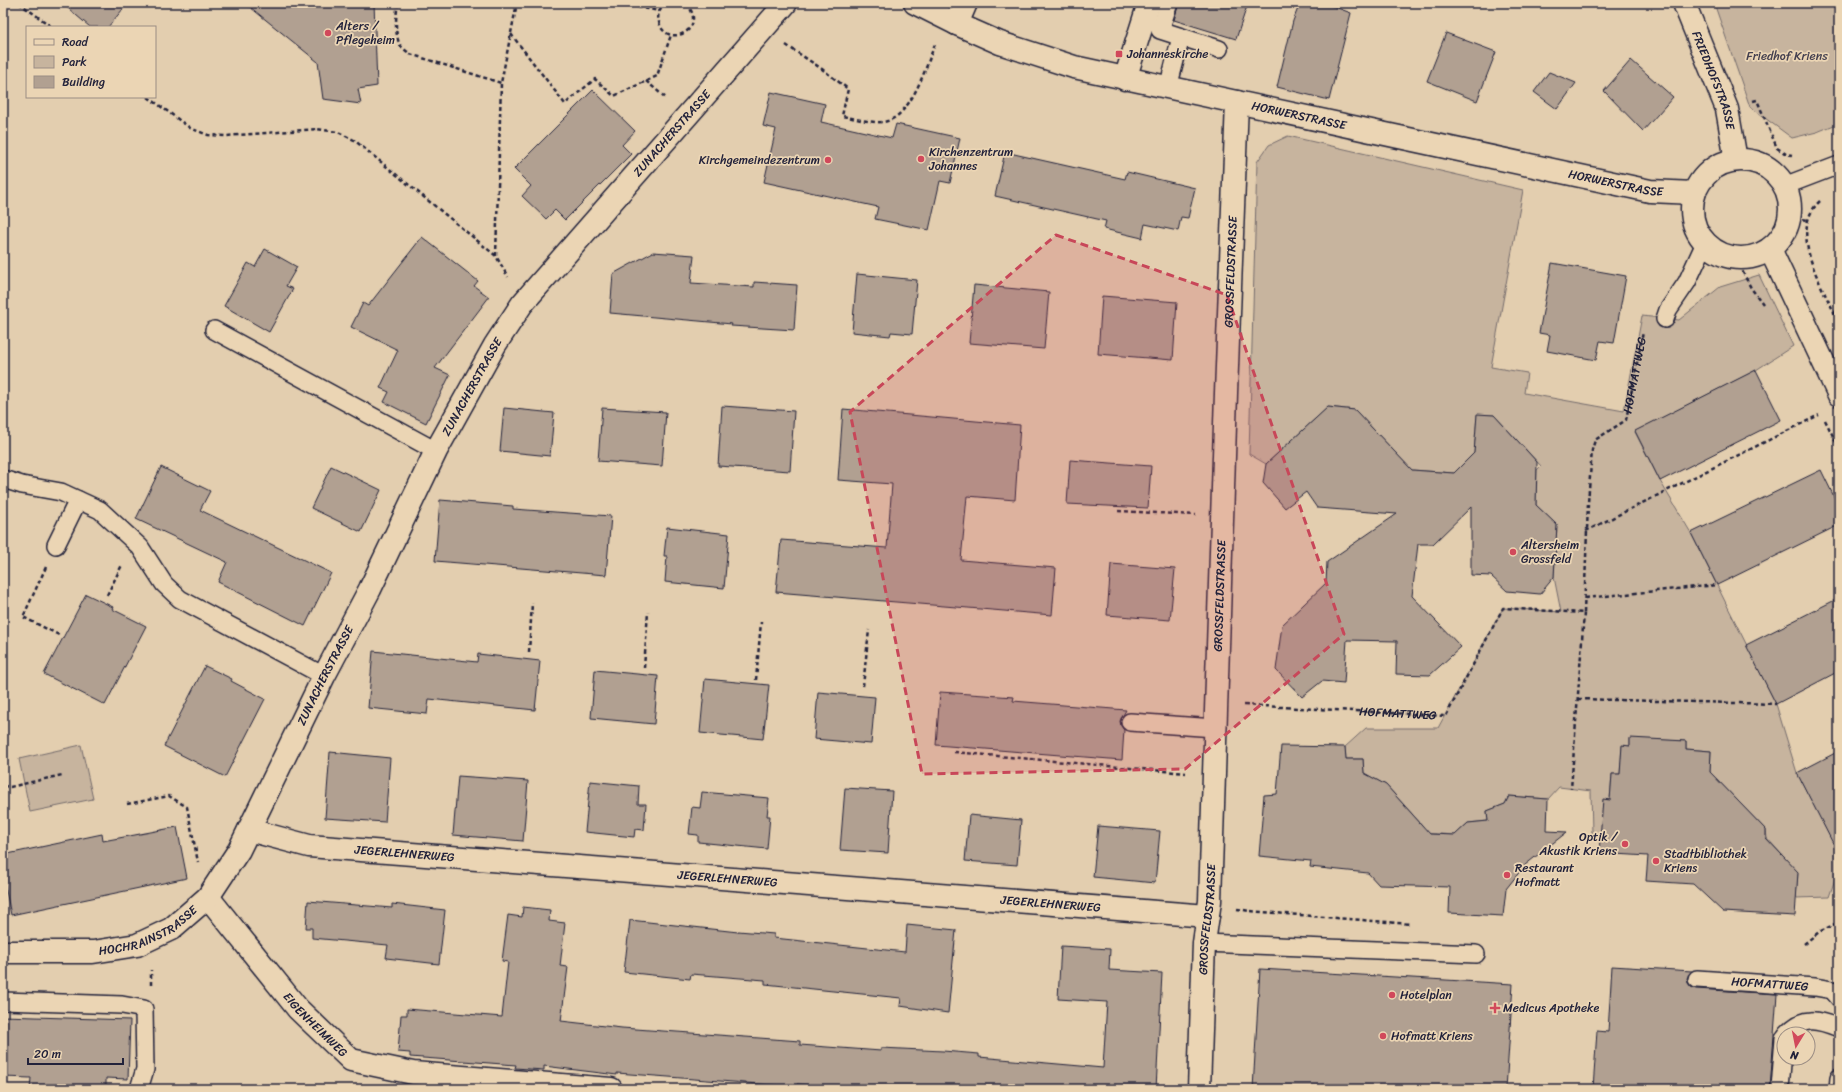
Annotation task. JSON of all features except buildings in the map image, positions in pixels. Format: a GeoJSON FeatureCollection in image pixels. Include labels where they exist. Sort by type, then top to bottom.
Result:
{"type":"FeatureCollection","features":[{"type":"Feature","properties":{"kind":"street","name":"ZUNACHERSTRASSE"},"geometry":{"type":"LineString","coordinates":[[249,830],[324,676],[370,589],[436,452],[495,345],[522,304],[786,3]]}},
{"type":"Feature","properties":{"kind":"street","name":"HORWERSTRASSE"},"geometry":{"type":"LineString","coordinates":[[915,3],[1000,43],[1074,67],[1650,192],[1694,193]]}},
{"type":"Feature","properties":{"kind":"street"},"geometry":{"type":"LineString","coordinates":[[957,24],[966,3]]}},
{"type":"Feature","properties":{"kind":"street"},"geometry":{"type":"LineString","coordinates":[[1125,79],[1149,3]]}},
{"type":"Feature","properties":{"kind":"street","name":"FRIEDHOFSTRASSE"},"geometry":{"type":"LineString","coordinates":[[1684,3],[1727,109],[1736,160]]}},
{"type":"Feature","properties":{"kind":"street","name":"GROSSFELDSTRASSE"},"geometry":{"type":"LineString","coordinates":[[1199,1089],[1204,943],[1209,909],[1237,102]]}},
{"type":"Feature","properties":{"kind":"street"},"geometry":{"type":"LineString","coordinates":[[1736,160],[1755,162],[1772,171],[1784,186],[1789,201],[1799,219],[1770,249],[1754,257],[1736,258],[1719,254],[1705,243],[1695,228],[1691,211],[1694,193],[1703,177],[1718,166],[1736,160]]}},
{"type":"Feature","properties":{"kind":"street"},"geometry":{"type":"LineString","coordinates":[[1770,249],[1839,395]]}},
{"type":"Feature","properties":{"kind":"street","name":"HOCHRAINSTRASSE"},"geometry":{"type":"LineString","coordinates":[[3,952],[93,952],[137,945],[171,929],[208,897],[239,850],[249,830]]}},
{"type":"Feature","properties":{"kind":"street","name":"JEGERLEHNERWEG"},"geometry":{"type":"LineString","coordinates":[[249,830],[309,846],[1209,909]]}},
{"type":"Feature","properties":{"kind":"street","name":"EIGENHEIMWEG"},"geometry":{"type":"LineString","coordinates":[[208,897],[298,1009],[351,1060],[412,1073],[611,1089]]}},
{"type":"Feature","properties":{"kind":"lane"},"geometry":{"type":"LineString","coordinates":[[1169,3],[1160,30],[1219,49]]}},
{"type":"Feature","properties":{"kind":"lane"},"geometry":{"type":"LineString","coordinates":[[1168,88],[1181,37]]}},
{"type":"Feature","properties":{"kind":"lane"},"geometry":{"type":"LineString","coordinates":[[1784,186],[1839,165]]}},
{"type":"Feature","properties":{"kind":"lane"},"geometry":{"type":"LineString","coordinates":[[1665,319],[1668,310],[1687,282],[1705,243]]}},
{"type":"Feature","properties":{"kind":"lane"},"geometry":{"type":"LineString","coordinates":[[214,330],[436,452]]}},
{"type":"Feature","properties":{"kind":"lane"},"geometry":{"type":"LineString","coordinates":[[3,479],[22,485],[61,492],[100,510],[140,547],[164,584],[180,599],[324,676]]}},
{"type":"Feature","properties":{"kind":"lane"},"geometry":{"type":"LineString","coordinates":[[56,545],[78,500]]}},
{"type":"Feature","properties":{"kind":"lane"},"geometry":{"type":"LineString","coordinates":[[1130,722],[1215,728]]}},
{"type":"Feature","properties":{"kind":"lane"},"geometry":{"type":"LineString","coordinates":[[1204,943],[1476,954]]}},
{"type":"Feature","properties":{"kind":"lane","name":"HOFMATTWEG"},"geometry":{"type":"LineString","coordinates":[[1697,979],[1832,990],[1839,998]]}},
{"type":"Feature","properties":{"kind":"lane"},"geometry":{"type":"LineString","coordinates":[[3,1001],[122,1005],[144,1009],[145,1069],[139,1089]]}},
{"type":"Feature","properties":{"kind":"lane"},"geometry":{"type":"LineString","coordinates":[[1794,1026],[1808,1020],[1826,1023],[1839,1028]]}},
{"type":"Feature","properties":{"kind":"lane"},"geometry":{"type":"LineString","coordinates":[[1780,1089],[1782,1066]]}},
{"type":"Feature","properties":{"kind":"lane"},"geometry":{"type":"LineString","coordinates":[[1838,1089],[1839,1078]]}},
{"type":"Feature","properties":{"kind":"path"},"geometry":{"type":"LineString","coordinates":[[19,3],[51,26]]}},
{"type":"Feature","properties":{"kind":"path"},"geometry":{"type":"LineString","coordinates":[[398,3],[396,13],[397,34],[400,46],[410,54],[501,83]]}},
{"type":"Feature","properties":{"kind":"path"},"geometry":{"type":"LineString","coordinates":[[496,256],[501,83],[517,3]]}},
{"type":"Feature","properties":{"kind":"path"},"geometry":{"type":"LineString","coordinates":[[617,3],[659,11]]}},
{"type":"Feature","properties":{"kind":"path"},"geometry":{"type":"LineString","coordinates":[[666,3],[659,11],[658,19],[661,29],[671,35],[682,35],[690,29],[694,20],[692,10],[686,3]]}},
{"type":"Feature","properties":{"kind":"path"},"geometry":{"type":"LineString","coordinates":[[511,34],[565,104],[595,79],[614,96],[658,76],[671,35]]}},
{"type":"Feature","properties":{"kind":"path"},"geometry":{"type":"LineString","coordinates":[[782,43],[822,68],[848,88],[842,116],[882,122],[893,118],[907,107],[914,96],[937,38]]}},
{"type":"Feature","properties":{"kind":"path"},"geometry":{"type":"LineString","coordinates":[[646,81],[669,101]]}},
{"type":"Feature","properties":{"kind":"path"},"geometry":{"type":"LineString","coordinates":[[149,98],[190,128],[208,135],[226,136],[317,129],[338,132],[354,140],[496,256],[522,304]]}},
{"type":"Feature","properties":{"kind":"path"},"geometry":{"type":"LineString","coordinates":[[1727,109],[1757,100],[1777,148],[1786,154],[1797,156]]}},
{"type":"Feature","properties":{"kind":"path"},"geometry":{"type":"LineString","coordinates":[[1816,205],[1799,219],[1805,230],[1806,245],[1815,273],[1839,322]]}},
{"type":"Feature","properties":{"kind":"path"},"geometry":{"type":"LineString","coordinates":[[1736,258],[1751,288]]}},
{"type":"Feature","properties":{"kind":"path","name":"HOFMATTWEG"},"geometry":{"type":"LineString","coordinates":[[1571,789],[1585,598],[1586,531],[1592,450],[1596,440],[1626,420],[1643,330]]}},
{"type":"Feature","properties":{"kind":"path"},"geometry":{"type":"LineString","coordinates":[[1586,531],[1822,414]]}},
{"type":"Feature","properties":{"kind":"path"},"geometry":{"type":"LineString","coordinates":[[1118,511],[1204,515]]}},
{"type":"Feature","properties":{"kind":"path"},"geometry":{"type":"LineString","coordinates":[[107,596],[134,542]]}},
{"type":"Feature","properties":{"kind":"path"},"geometry":{"type":"LineString","coordinates":[[56,545],[23,617],[61,636]]}},
{"type":"Feature","properties":{"kind":"path"},"geometry":{"type":"LineString","coordinates":[[1585,598],[1717,585]]}},
{"type":"Feature","properties":{"kind":"path"},"geometry":{"type":"LineString","coordinates":[[529,652],[532,603]]}},
{"type":"Feature","properties":{"kind":"path","name":"HOFMATTWEG"},"geometry":{"type":"LineString","coordinates":[[1244,705],[1446,716],[1503,608],[1584,613]]}},
{"type":"Feature","properties":{"kind":"path"},"geometry":{"type":"LineString","coordinates":[[644,668],[648,612]]}},
{"type":"Feature","properties":{"kind":"path"},"geometry":{"type":"LineString","coordinates":[[756,680],[762,622]]}},
{"type":"Feature","properties":{"kind":"path"},"geometry":{"type":"LineString","coordinates":[[863,686],[870,630]]}},
{"type":"Feature","properties":{"kind":"path"},"geometry":{"type":"LineString","coordinates":[[1578,699],[1776,704]]}},
{"type":"Feature","properties":{"kind":"path"},"geometry":{"type":"LineString","coordinates":[[954,752],[1188,773]]}},
{"type":"Feature","properties":{"kind":"path"},"geometry":{"type":"LineString","coordinates":[[3,786],[10,787],[62,775]]}},
{"type":"Feature","properties":{"kind":"path"},"geometry":{"type":"LineString","coordinates":[[127,804],[169,796],[187,807],[200,874],[208,897]]}},
{"type":"Feature","properties":{"kind":"path"},"geometry":{"type":"LineString","coordinates":[[1209,909],[1416,924]]}},
{"type":"Feature","properties":{"kind":"path"},"geometry":{"type":"LineString","coordinates":[[1804,944],[1819,932],[1839,922]]}},
{"type":"Feature","properties":{"kind":"highlighted area"},"geometry":{"type":"Polygon","coordinates":[[[1056,235],[1227,295],[1344,634],[1185,769],[922,774],[850,412],[1056,235]]]}},
{"type":"Feature","properties":{"kind":"green space","name":"Friedhof Kriens"},"geometry":{"type":"Polygon","coordinates":[[[1714,3],[1839,3],[1839,123],[1817,132],[1792,138],[1750,107],[1714,3]]]}},
{"type":"Feature","properties":{"kind":"green space"},"geometry":{"type":"Polygon","coordinates":[[[1288,136],[1523,190],[1491,367],[1527,373],[1524,393],[1624,411],[1642,316],[1679,320],[1720,287],[1759,275],[1793,346],[1756,370],[1635,432],[1660,481],[1691,533],[1776,704],[1797,773],[1825,827],[1839,847],[1839,867],[1829,897],[1796,898],[1798,873],[1767,838],[1766,830],[1710,772],[1711,751],[1686,749],[1686,741],[1630,739],[1630,746],[1622,746],[1620,774],[1612,774],[1610,800],[1603,800],[1601,834],[1592,833],[1591,791],[1559,787],[1548,799],[1509,796],[1505,804],[1487,811],[1488,821],[1468,823],[1455,835],[1423,833],[1423,826],[1386,785],[1364,773],[1363,759],[1346,759],[1345,747],[1366,728],[1438,728],[1503,608],[1561,612],[1554,577],[1557,525],[1536,505],[1537,470],[1541,466],[1494,415],[1477,415],[1474,453],[1454,473],[1412,470],[1355,410],[1328,407],[1266,464],[1249,454],[1257,162],[1269,145],[1288,136]]]}},
{"type":"Feature","properties":{"kind":"green space"},"geometry":{"type":"Polygon","coordinates":[[[81,745],[93,799],[30,812],[19,759],[81,745]]]}},
{"type":"Feature","properties":{"kind":"place","name":"Alters / Pflegeheim"},"geometry":{"type":"Point","coordinates":[328,33]}},
{"type":"Feature","properties":{"kind":"place","name":"Johanneskirche"},"geometry":{"type":"Point","coordinates":[1119,54]}},
{"type":"Feature","properties":{"kind":"place","name":"Kirchenzentrum Johannes"},"geometry":{"type":"Point","coordinates":[921,159]}},
{"type":"Feature","properties":{"kind":"place","name":"Kirchgemeindezentrum"},"geometry":{"type":"Point","coordinates":[828,160]}},
{"type":"Feature","properties":{"kind":"place","name":"Altersheim Grossfeld"},"geometry":{"type":"Point","coordinates":[1513,552]}},
{"type":"Feature","properties":{"kind":"place","name":"Optik / Akustik Kriens"},"geometry":{"type":"Point","coordinates":[1625,844]}},
{"type":"Feature","properties":{"kind":"place","name":"Stadtbibliothek Kriens"},"geometry":{"type":"Point","coordinates":[1656,861]}},
{"type":"Feature","properties":{"kind":"place","name":"Restaurant Hofmatt"},"geometry":{"type":"Point","coordinates":[1507,875]}},
{"type":"Feature","properties":{"kind":"place","name":"Hotelplan"},"geometry":{"type":"Point","coordinates":[1392,995]}},
{"type":"Feature","properties":{"kind":"place","name":"Medicus Apotheke"},"geometry":{"type":"Point","coordinates":[1495,1008]}},
{"type":"Feature","properties":{"kind":"place","name":"Hofmatt Kriens"},"geometry":{"type":"Point","coordinates":[1383,1036]}}]}
